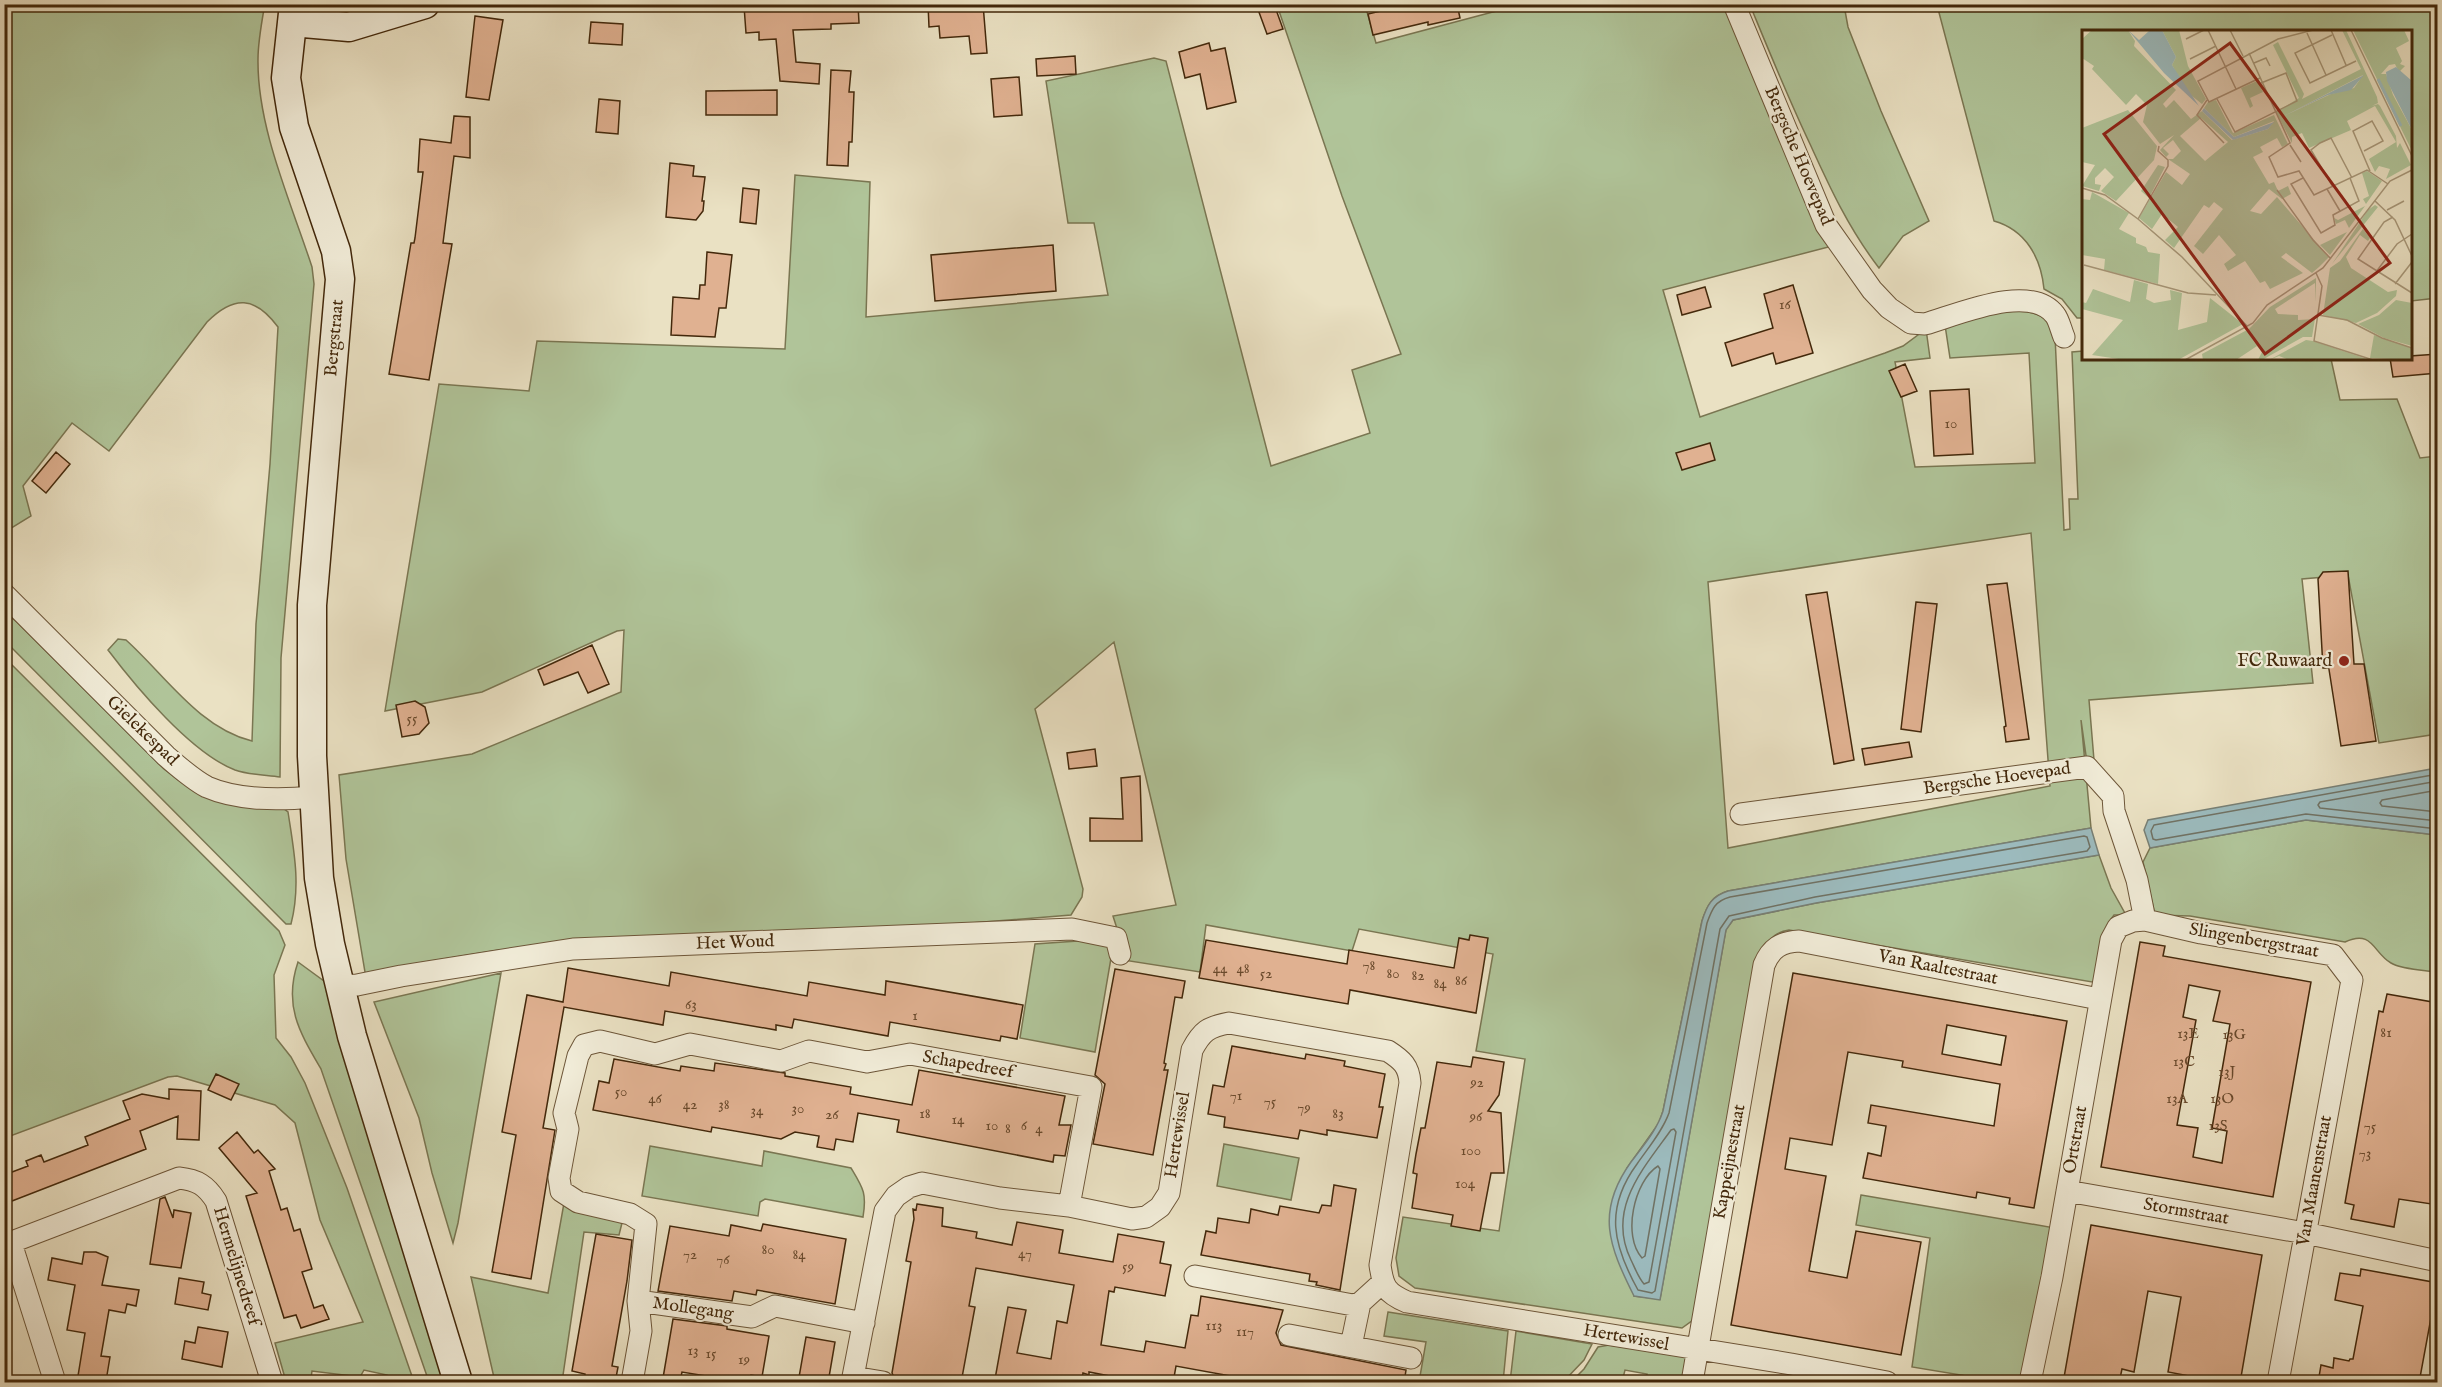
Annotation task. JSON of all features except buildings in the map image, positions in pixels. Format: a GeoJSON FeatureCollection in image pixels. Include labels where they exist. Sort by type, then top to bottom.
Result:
{"type":"FeatureCollection","features":[{"type":"Feature","properties":{"kind":"street","name":"Bergstraat"},"geometry":{"type":"LineString","coordinates":[[314,797],[312,605],[340,279],[336,250],[294,127],[286,78],[293,13],[349,27],[425,4]]}},
{"type":"Feature","properties":{"kind":"street","name":"Bergsche Hoevepad"},"geometry":{"type":"LineString","coordinates":[[1734,4],[1826,225],[1872,290],[1889,308],[1911,324],[1924,324],[2008,300],[2032,300],[2054,314],[2064,337]]}},
{"type":"Feature","properties":{"kind":"street","name":"Gielekespad"},"geometry":{"type":"LineString","coordinates":[[4,594],[166,756],[188,775],[207,787],[230,794],[289,799],[314,797]]}},
{"type":"Feature","properties":{"kind":"street","name":"Bergsche Hoevepad"},"geometry":{"type":"LineString","coordinates":[[1741,814],[2087,767],[2113,796],[2114,811],[2136,880],[2145,920]]}},
{"type":"Feature","properties":{"kind":"street"},"geometry":{"type":"LineString","coordinates":[[314,797],[319,878],[340,986],[356,1048],[458,1383]]}},
{"type":"Feature","properties":{"kind":"street","name":"Slingenbergstraat"},"geometry":{"type":"LineString","coordinates":[[2145,920],[2201,933],[2333,956],[2352,981]]}},
{"type":"Feature","properties":{"kind":"street","name":"Ortstraat"},"geometry":{"type":"LineString","coordinates":[[2030,1383],[2067,1191],[2111,940],[2118,927],[2133,921],[2145,920]]}},
{"type":"Feature","properties":{"kind":"street","name":"Het Woud"},"geometry":{"type":"LineString","coordinates":[[340,986],[573,949],[1072,929],[1116,938],[1120,954]]}},
{"type":"Feature","properties":{"kind":"street","name":"Van Raaltestraat"},"geometry":{"type":"LineString","coordinates":[[1778,946],[1786,942],[1799,941],[2099,999]]}},
{"type":"Feature","properties":{"kind":"street","name":"Kappeijnestraat"},"geometry":{"type":"LineString","coordinates":[[1692,1383],[1764,965],[1769,953],[1778,946]]}},
{"type":"Feature","properties":{"kind":"street","name":"Van Maanenstraat"},"geometry":{"type":"LineString","coordinates":[[2278,1383],[2352,981]]}},
{"type":"Feature","properties":{"kind":"street","name":"Hertewissel"},"geometry":{"type":"LineString","coordinates":[[852,1380],[885,1211],[896,1196],[909,1187],[922,1183],[1000,1198],[1069,1206],[1132,1219],[1146,1217],[1164,1202],[1169,1193],[1192,1050],[1200,1035],[1213,1026],[1229,1023],[1388,1051],[1401,1059],[1409,1070],[1410,1083],[1380,1265],[1383,1283],[1393,1296],[1407,1302],[1791,1364],[1887,1383]]}},
{"type":"Feature","properties":{"kind":"street","name":"Schapedreef"},"geometry":{"type":"LineString","coordinates":[[638,1301],[646,1224],[630,1214],[578,1202],[561,1191],[559,1178],[568,1130],[564,1113],[578,1056],[584,1045],[600,1041],[655,1054],[690,1044],[781,1061],[809,1050],[867,1062],[910,1054],[1091,1087],[1069,1206]]}},
{"type":"Feature","properties":{"kind":"street","name":"Hermelijnedreef"},"geometry":{"type":"LineString","coordinates":[[8,1244],[178,1178],[197,1180],[209,1189],[216,1201],[272,1383]]}},
{"type":"Feature","properties":{"kind":"street","name":"Stormstraat"},"geometry":{"type":"LineString","coordinates":[[2067,1191],[2305,1233],[2438,1261]]}},
{"type":"Feature","properties":{"kind":"street"},"geometry":{"type":"LineString","coordinates":[[8,1244],[55,1383]]}},
{"type":"Feature","properties":{"kind":"street"},"geometry":{"type":"LineString","coordinates":[[1195,1276],[1353,1305],[1360,1303],[1383,1283]]}},
{"type":"Feature","properties":{"kind":"street","name":"Mollegang"},"geometry":{"type":"LineString","coordinates":[[632,1383],[641,1331],[638,1301],[752,1317],[775,1306],[864,1323]]}},
{"type":"Feature","properties":{"kind":"street"},"geometry":{"type":"LineString","coordinates":[[1351,1346],[1360,1303]]}},
{"type":"Feature","properties":{"kind":"street"},"geometry":{"type":"LineString","coordinates":[[1289,1335],[1411,1358]]}},
{"type":"Feature","properties":{"kind":"street"},"geometry":{"type":"LineString","coordinates":[[852,1380],[883,1383]]}},
{"type":"Feature","properties":{"kind":"green space"},"geometry":{"type":"Polygon","coordinates":[[[5,5],[220,5],[264,9],[258,59],[263,111],[277,164],[312,267],[314,284],[281,658],[280,777],[235,770],[201,749],[149,700],[108,650],[118,639],[126,640],[199,713],[215,725],[252,741],[256,624],[270,464],[278,327],[261,309],[244,303],[235,304],[226,307],[207,322],[109,451],[72,423],[23,486],[31,516],[5,532],[5,5]]]}},
{"type":"Feature","properties":{"kind":"green space"},"geometry":{"type":"Polygon","coordinates":[[[1277,5],[1365,5],[1376,43],[1519,5],[1727,5],[1836,245],[1663,290],[1700,417],[1903,346],[1926,329],[1930,358],[1895,362],[1915,467],[2035,463],[2029,353],[1950,358],[1945,325],[2000,312],[2029,312],[2049,323],[2055,336],[2064,530],[2070,529],[2069,499],[2078,499],[2072,352],[2082,351],[2082,360],[2331,360],[2340,400],[2397,399],[2420,458],[2437,456],[2437,734],[2379,743],[2348,575],[2302,579],[2313,683],[2089,700],[2094,760],[2089,777],[2081,720],[2091,828],[1728,891],[1714,898],[1702,921],[1663,1111],[1659,1123],[1627,1168],[1634,1296],[1660,1299],[1726,929],[1733,920],[1816,903],[2099,855],[2111,888],[2126,915],[2114,915],[2109,922],[2098,983],[1789,930],[1772,938],[1764,948],[1693,1320],[1682,1328],[1415,1288],[1399,1276],[1396,1258],[1403,1217],[1499,1231],[1525,1059],[1476,1051],[1493,954],[1359,929],[1352,951],[1206,925],[1200,972],[1111,958],[1095,1052],[1020,1038],[1035,944],[1120,938],[1113,916],[1176,905],[1114,642],[1035,709],[1083,889],[1082,897],[1071,915],[946,925],[499,950],[419,963],[366,978],[346,859],[339,775],[472,754],[621,692],[624,630],[617,631],[482,692],[385,711],[439,384],[529,391],[537,341],[785,349],[795,175],[870,182],[866,317],[1108,295],[1094,223],[1068,223],[1046,81],[1154,58],[1166,61],[1271,466],[1370,433],[1352,370],[1401,354],[1342,196],[1277,5]],[[2031,533],[1708,582],[1728,848],[2050,786],[2031,533]]]}},
{"type":"Feature","properties":{"kind":"green space"},"geometry":{"type":"Polygon","coordinates":[[[1750,5],[1844,5],[1848,27],[1881,111],[1929,221],[1903,236],[1879,268],[1858,238],[1833,192],[1794,109],[1750,5]]]}},
{"type":"Feature","properties":{"kind":"green space"},"geometry":{"type":"Polygon","coordinates":[[[1937,5],[2437,5],[2437,298],[2412,301],[2412,30],[2082,30],[2082,318],[2077,318],[2062,299],[2044,289],[2035,256],[2023,238],[2005,225],[1994,221],[1937,5]]]}},
{"type":"Feature","properties":{"kind":"green space"},"geometry":{"type":"Polygon","coordinates":[[[4,617],[11,617],[18,623],[164,769],[178,780],[220,800],[251,807],[284,809],[288,812],[296,882],[291,924],[286,924],[5,641],[4,617]]]}},
{"type":"Feature","properties":{"kind":"green space"},"geometry":{"type":"Polygon","coordinates":[[[4,657],[279,931],[285,945],[274,975],[276,1038],[291,1057],[305,1083],[347,1188],[414,1382],[386,1382],[387,1375],[364,1370],[360,1377],[312,1371],[311,1378],[285,1378],[275,1343],[363,1322],[320,1220],[295,1123],[275,1105],[177,1076],[168,1077],[5,1138],[4,657]]]}},
{"type":"Feature","properties":{"kind":"green space"},"geometry":{"type":"Polygon","coordinates":[[[2306,820],[2437,835],[2437,972],[2407,968],[2391,963],[2372,944],[2361,938],[2345,942],[2190,916],[2155,915],[2143,862],[2150,848],[2306,820]]]}},
{"type":"Feature","properties":{"kind":"green space"},"geometry":{"type":"Polygon","coordinates":[[[298,962],[328,984],[454,1382],[429,1382],[321,1069],[306,1043],[296,1018],[292,992],[298,962]]]}},
{"type":"Feature","properties":{"kind":"green space"},"geometry":{"type":"Polygon","coordinates":[[[501,973],[453,1243],[432,1173],[419,1118],[374,1002],[501,973]]]}},
{"type":"Feature","properties":{"kind":"green space"},"geometry":{"type":"Polygon","coordinates":[[[1224,1144],[1299,1158],[1291,1200],[1217,1186],[1224,1144]]]}},
{"type":"Feature","properties":{"kind":"green space"},"geometry":{"type":"Polygon","coordinates":[[[650,1146],[762,1166],[764,1151],[851,1168],[863,1191],[863,1217],[765,1199],[760,1202],[758,1216],[642,1196],[650,1146]]]}},
{"type":"Feature","properties":{"kind":"green space"},"geometry":{"type":"Polygon","coordinates":[[[1861,1195],[2055,1228],[2029,1382],[2003,1382],[1912,1367],[1930,1238],[1856,1225],[1861,1195]]]}},
{"type":"Feature","properties":{"kind":"green space"},"geometry":{"type":"Polygon","coordinates":[[[564,1203],[622,1223],[619,1235],[584,1232],[562,1382],[495,1382],[471,1277],[548,1293],[564,1203]]]}},
{"type":"Feature","properties":{"kind":"green space"},"geometry":{"type":"Polygon","coordinates":[[[1388,1312],[1508,1331],[1503,1382],[1419,1382],[1426,1342],[1384,1336],[1388,1312]]]}},
{"type":"Feature","properties":{"kind":"green space"},"geometry":{"type":"Polygon","coordinates":[[[1516,1331],[1592,1344],[1584,1360],[1563,1382],[1510,1382],[1516,1331]]]}},
{"type":"Feature","properties":{"kind":"green space"},"geometry":{"type":"Polygon","coordinates":[[[1609,1345],[1691,1357],[1687,1382],[1645,1382],[1647,1374],[1625,1370],[1622,1382],[1571,1382],[1584,1369],[1598,1347],[1609,1345]]]}},
{"type":"Feature","properties":{"kind":"water"},"geometry":{"type":"Polygon","coordinates":[[[2437,768],[2437,835],[2306,820],[2150,848],[2144,830],[2148,820],[2437,768]]]}},
{"type":"Feature","properties":{"kind":"water"},"geometry":{"type":"Polygon","coordinates":[[[2091,828],[2099,855],[1816,903],[1733,920],[1726,930],[1660,1300],[1634,1296],[1613,1245],[1610,1213],[1613,1197],[1620,1180],[1645,1144],[1663,1111],[1702,921],[1714,898],[1728,891],[2091,828]]]}},
{"type":"Feature","properties":{"kind":"place","name":"FC Ruwaard"},"geometry":{"type":"Point","coordinates":[2344,661]}}]}
